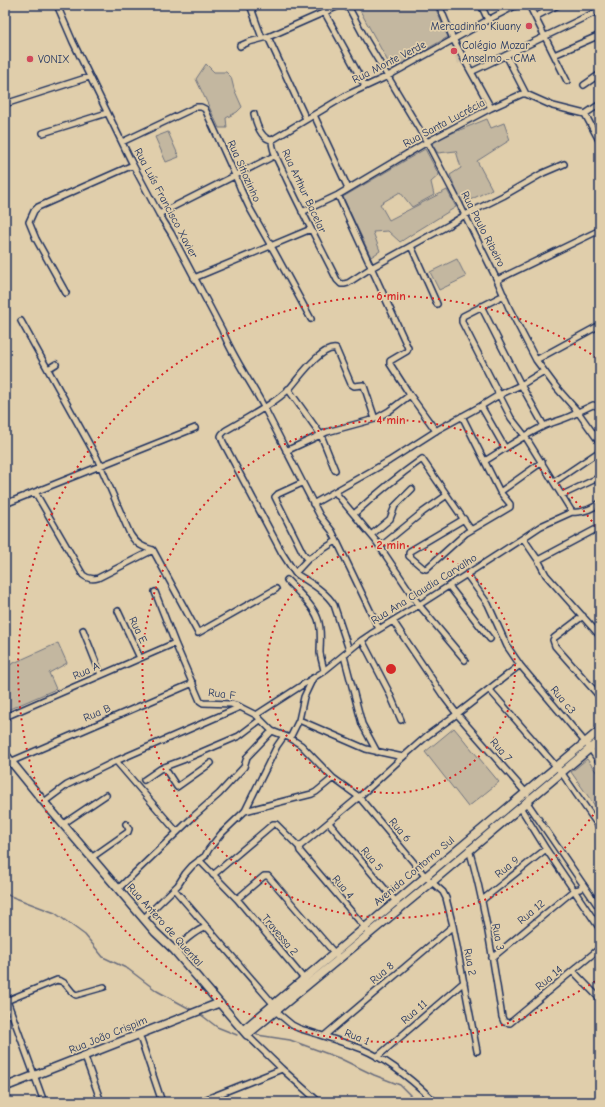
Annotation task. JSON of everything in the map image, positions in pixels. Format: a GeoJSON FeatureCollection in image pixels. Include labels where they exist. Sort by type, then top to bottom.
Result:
{"type":"FeatureCollection","features":[{"type":"Feature","properties":{"kind":"street","name":"Rua Luís Francisco Xavier"},"geometry":{"type":"LineString","coordinates":[[57,5],[72,42],[132,165],[171,233],[222,330],[227,344],[264,407],[313,504],[332,531],[379,629]]}},
{"type":"Feature","properties":{"kind":"street"},"geometry":{"type":"LineString","coordinates":[[250,5],[262,38]]}},
{"type":"Feature","properties":{"kind":"street"},"geometry":{"type":"LineString","coordinates":[[240,46],[268,37],[328,9],[341,5]]}},
{"type":"Feature","properties":{"kind":"street","name":"Rua Paulo Ribeiro"},"geometry":{"type":"LineString","coordinates":[[341,5],[344,5],[350,10],[366,40],[427,142],[498,280],[516,322],[536,360],[556,387],[578,412],[600,443]]}},
{"type":"Feature","properties":{"kind":"street"},"geometry":{"type":"LineString","coordinates":[[438,5],[453,39],[491,108]]}},
{"type":"Feature","properties":{"kind":"street"},"geometry":{"type":"LineString","coordinates":[[481,5],[488,20]]}},
{"type":"Feature","properties":{"kind":"street","name":"Rua Monte Verde"},"geometry":{"type":"LineString","coordinates":[[272,140],[347,95],[388,76],[517,5]]}},
{"type":"Feature","properties":{"kind":"street"},"geometry":{"type":"LineString","coordinates":[[529,5],[567,81]]}},
{"type":"Feature","properties":{"kind":"street"},"geometry":{"type":"LineString","coordinates":[[535,17],[558,5]]}},
{"type":"Feature","properties":{"kind":"street"},"geometry":{"type":"LineString","coordinates":[[328,9],[365,86]]}},
{"type":"Feature","properties":{"kind":"street"},"geometry":{"type":"LineString","coordinates":[[471,72],[600,10]]}},
{"type":"Feature","properties":{"kind":"street"},"geometry":{"type":"LineString","coordinates":[[554,55],[600,35]]}},
{"type":"Feature","properties":{"kind":"street"},"geometry":{"type":"LineString","coordinates":[[268,37],[306,119]]}},
{"type":"Feature","properties":{"kind":"street"},"geometry":{"type":"LineString","coordinates":[[506,55],[526,94],[553,106],[585,114],[600,104]]}},
{"type":"Feature","properties":{"kind":"street"},"geometry":{"type":"LineString","coordinates":[[584,86],[600,74]]}},
{"type":"Feature","properties":{"kind":"street"},"geometry":{"type":"LineString","coordinates":[[5,104],[89,77]]}},
{"type":"Feature","properties":{"kind":"street","name":"Rua Santa Lucrécia"},"geometry":{"type":"LineString","coordinates":[[302,212],[338,195],[427,142],[491,108],[522,94],[526,94]]}},
{"type":"Feature","properties":{"kind":"street","name":"Rua Sitiozinho"},"geometry":{"type":"LineString","coordinates":[[122,142],[196,107],[205,109],[249,207],[311,319]]}},
{"type":"Feature","properties":{"kind":"street"},"geometry":{"type":"LineString","coordinates":[[43,133],[107,113]]}},
{"type":"Feature","properties":{"kind":"street","name":"Rua Arthur Bacelar"},"geometry":{"type":"LineString","coordinates":[[254,114],[265,138],[272,140],[276,155],[302,212],[337,280],[341,284],[344,284],[372,268]]}},
{"type":"Feature","properties":{"kind":"street"},"geometry":{"type":"LineString","coordinates":[[585,114],[600,142]]}},
{"type":"Feature","properties":{"kind":"street"},"geometry":{"type":"LineString","coordinates":[[314,115],[348,188]]}},
{"type":"Feature","properties":{"kind":"street"},"geometry":{"type":"LineString","coordinates":[[159,214],[276,155]]}},
{"type":"Feature","properties":{"kind":"street"},"geometry":{"type":"LineString","coordinates":[[372,268],[465,215],[503,196],[543,173],[564,164]]}},
{"type":"Feature","properties":{"kind":"street"},"geometry":{"type":"LineString","coordinates":[[66,293],[36,239],[29,222],[34,211],[38,207],[132,165]]}},
{"type":"Feature","properties":{"kind":"street"},"geometry":{"type":"LineString","coordinates":[[338,195],[408,348],[407,352],[393,358],[390,362],[410,395],[436,431]]}},
{"type":"Feature","properties":{"kind":"street"},"geometry":{"type":"LineString","coordinates":[[194,278],[311,229]]}},
{"type":"Feature","properties":{"kind":"street"},"geometry":{"type":"LineString","coordinates":[[498,280],[600,230]]}},
{"type":"Feature","properties":{"kind":"street"},"geometry":{"type":"LineString","coordinates":[[411,246],[437,304]]}},
{"type":"Feature","properties":{"kind":"street"},"geometry":{"type":"LineString","coordinates":[[504,295],[463,316],[462,319],[499,395],[512,418],[542,462],[572,512]]}},
{"type":"Feature","properties":{"kind":"street"},"geometry":{"type":"LineString","coordinates":[[481,306],[521,385],[544,426]]}},
{"type":"Feature","properties":{"kind":"street"},"geometry":{"type":"LineString","coordinates":[[21,321],[98,458],[100,466],[132,538],[144,548],[153,550],[198,633],[276,589]]}},
{"type":"Feature","properties":{"kind":"street"},"geometry":{"type":"LineString","coordinates":[[536,360],[600,325]]}},
{"type":"Feature","properties":{"kind":"street"},"geometry":{"type":"LineString","coordinates":[[349,650],[336,608],[321,591],[294,573],[221,436],[225,431],[264,407],[288,389],[314,360],[332,348],[335,349],[351,384],[354,386],[363,385],[365,388],[376,419]]}},
{"type":"Feature","properties":{"kind":"street"},"geometry":{"type":"LineString","coordinates":[[48,369],[56,364]]}},
{"type":"Feature","properties":{"kind":"street"},"geometry":{"type":"LineString","coordinates":[[313,504],[389,461],[462,416],[499,395],[521,385],[544,371]]}},
{"type":"Feature","properties":{"kind":"street"},"geometry":{"type":"LineString","coordinates":[[288,389],[321,435],[335,470]]}},
{"type":"Feature","properties":{"kind":"street"},"geometry":{"type":"LineString","coordinates":[[286,451],[321,435],[376,419],[390,411],[410,395]]}},
{"type":"Feature","properties":{"kind":"street"},"geometry":{"type":"LineString","coordinates":[[485,461],[544,426],[571,416],[593,405],[600,407]]}},
{"type":"Feature","properties":{"kind":"street"},"geometry":{"type":"LineString","coordinates":[[481,406],[505,448]]}},
{"type":"Feature","properties":{"kind":"street"},"geometry":{"type":"LineString","coordinates":[[462,416],[500,492],[510,506],[466,533],[426,569],[409,556],[410,551],[464,519]]}},
{"type":"Feature","properties":{"kind":"street"},"geometry":{"type":"LineString","coordinates":[[5,504],[195,428]]}},
{"type":"Feature","properties":{"kind":"street"},"geometry":{"type":"LineString","coordinates":[[554,482],[600,451]]}},
{"type":"Feature","properties":{"kind":"street"},"geometry":{"type":"LineString","coordinates":[[354,514],[386,486],[422,459],[471,530]]}},
{"type":"Feature","properties":{"kind":"street"},"geometry":{"type":"LineString","coordinates":[[500,492],[542,462]]}},
{"type":"Feature","properties":{"kind":"street"},"geometry":{"type":"LineString","coordinates":[[562,495],[600,477]]}},
{"type":"Feature","properties":{"kind":"street"},"geometry":{"type":"LineString","coordinates":[[302,482],[278,494],[275,498],[303,553],[308,559]]}},
{"type":"Feature","properties":{"kind":"street"},"geometry":{"type":"LineString","coordinates":[[371,535],[390,519],[394,506],[412,489]]}},
{"type":"Feature","properties":{"kind":"street"},"geometry":{"type":"LineString","coordinates":[[35,492],[83,575],[89,579],[98,578],[153,550]]}},
{"type":"Feature","properties":{"kind":"street"},"geometry":{"type":"LineString","coordinates":[[334,492],[354,514],[380,547],[419,606],[465,660]]}},
{"type":"Feature","properties":{"kind":"street"},"geometry":{"type":"LineString","coordinates":[[380,547],[447,495]]}},
{"type":"Feature","properties":{"kind":"street","name":"Rua Ana Claudia Carvalho"},"geometry":{"type":"LineString","coordinates":[[256,715],[324,671],[362,640],[419,606],[541,526],[572,512],[583,512],[600,503]]}},
{"type":"Feature","properties":{"kind":"street"},"geometry":{"type":"LineString","coordinates":[[538,560],[600,527]]}},
{"type":"Feature","properties":{"kind":"street"},"geometry":{"type":"LineString","coordinates":[[523,538],[546,575],[600,635]]}},
{"type":"Feature","properties":{"kind":"street"},"geometry":{"type":"LineString","coordinates":[[294,573],[308,559],[336,541]]}},
{"type":"Feature","properties":{"kind":"street","name":"Rua c3"},"geometry":{"type":"LineString","coordinates":[[467,575],[488,604],[507,646],[520,664],[588,745]]}},
{"type":"Feature","properties":{"kind":"street"},"geometry":{"type":"LineString","coordinates":[[287,580],[316,614],[319,623],[320,651],[324,671]]}},
{"type":"Feature","properties":{"kind":"street"},"geometry":{"type":"LineString","coordinates":[[449,586],[490,639]]}},
{"type":"Feature","properties":{"kind":"street","name":"Rua F"},"geometry":{"type":"LineString","coordinates":[[155,592],[175,643],[199,698],[203,703],[231,704],[240,706],[256,715],[272,731],[290,738],[301,745],[333,778]]}},
{"type":"Feature","properties":{"kind":"street","name":"Rua E"},"geometry":{"type":"LineString","coordinates":[[118,611],[140,658]]}},
{"type":"Feature","properties":{"kind":"street"},"geometry":{"type":"LineString","coordinates":[[583,616],[553,640],[556,646],[600,697]]}},
{"type":"Feature","properties":{"kind":"street","name":"Rua 7"},"geometry":{"type":"LineString","coordinates":[[393,621],[444,697],[527,797],[600,909]]}},
{"type":"Feature","properties":{"kind":"street"},"geometry":{"type":"LineString","coordinates":[[83,630],[101,675]]}},
{"type":"Feature","properties":{"kind":"street"},"geometry":{"type":"LineString","coordinates":[[362,640],[388,690],[400,720]]}},
{"type":"Feature","properties":{"kind":"street","name":"Rua A"},"geometry":{"type":"LineString","coordinates":[[5,717],[175,643]]}},
{"type":"Feature","properties":{"kind":"street"},"geometry":{"type":"LineString","coordinates":[[344,656],[362,724],[377,752]]}},
{"type":"Feature","properties":{"kind":"street"},"geometry":{"type":"LineString","coordinates":[[299,848],[428,735],[520,664]]}},
{"type":"Feature","properties":{"kind":"street"},"geometry":{"type":"LineString","coordinates":[[290,738],[299,720],[304,697],[313,678]]}},
{"type":"Feature","properties":{"kind":"street","name":"Rua B"},"geometry":{"type":"LineString","coordinates":[[10,762],[193,683]]}},
{"type":"Feature","properties":{"kind":"street"},"geometry":{"type":"LineString","coordinates":[[489,689],[558,770],[600,828]]}},
{"type":"Feature","properties":{"kind":"street"},"geometry":{"type":"LineString","coordinates":[[44,802],[67,785],[116,761],[240,706]]}},
{"type":"Feature","properties":{"kind":"street"},"geometry":{"type":"LineString","coordinates":[[144,780],[164,767],[190,758],[239,736],[260,720]]}},
{"type":"Feature","properties":{"kind":"street"},"geometry":{"type":"LineString","coordinates":[[299,720],[356,745],[377,752],[403,757]]}},
{"type":"Feature","properties":{"kind":"street","name":"Avenida Contorno Sul"},"geometry":{"type":"LineString","coordinates":[[245,1032],[366,930],[395,901],[425,876],[527,797],[588,745],[600,730]]}},
{"type":"Feature","properties":{"kind":"street"},"geometry":{"type":"LineString","coordinates":[[118,890],[239,774],[244,767],[247,757],[272,731]]}},
{"type":"Feature","properties":{"kind":"street"},"geometry":{"type":"LineString","coordinates":[[143,919],[178,885],[192,866],[205,856],[221,834],[245,811],[277,746],[284,736]]}},
{"type":"Feature","properties":{"kind":"street","name":"Avenida Contorno Sul"},"geometry":{"type":"LineString","coordinates":[[588,745],[600,740]]}},
{"type":"Feature","properties":{"kind":"street"},"geometry":{"type":"LineString","coordinates":[[588,745],[600,763]]}},
{"type":"Feature","properties":{"kind":"street","name":"Rua Antero de Quental"},"geometry":{"type":"LineString","coordinates":[[5,754],[10,762],[143,919],[174,950],[245,1032],[282,1069],[319,1102]]}},
{"type":"Feature","properties":{"kind":"street"},"geometry":{"type":"LineString","coordinates":[[116,761],[177,832]]}},
{"type":"Feature","properties":{"kind":"street"},"geometry":{"type":"LineString","coordinates":[[164,767],[177,786],[211,763]]}},
{"type":"Feature","properties":{"kind":"street"},"geometry":{"type":"LineString","coordinates":[[245,811],[312,794],[333,778]]}},
{"type":"Feature","properties":{"kind":"street","name":"Rua 6"},"geometry":{"type":"LineString","coordinates":[[333,778],[359,797],[425,876],[432,882]]}},
{"type":"Feature","properties":{"kind":"street"},"geometry":{"type":"LineString","coordinates":[[63,824],[106,795]]}},
{"type":"Feature","properties":{"kind":"street","name":"Avenida Contorno Sul"},"geometry":{"type":"LineString","coordinates":[[366,930],[401,907],[432,882],[520,807],[527,797]]}},
{"type":"Feature","properties":{"kind":"street"},"geometry":{"type":"LineString","coordinates":[[520,807],[546,849],[600,929]]}},
{"type":"Feature","properties":{"kind":"street","name":"Rua 5"},"geometry":{"type":"LineString","coordinates":[[328,823],[401,907]]}},
{"type":"Feature","properties":{"kind":"street"},"geometry":{"type":"LineString","coordinates":[[91,858],[128,832],[129,829],[126,824]]}},
{"type":"Feature","properties":{"kind":"street","name":"Rua 4"},"geometry":{"type":"LineString","coordinates":[[213,875],[273,824],[276,824],[299,848],[366,930]]}},
{"type":"Feature","properties":{"kind":"street","name":"Rua 3"},"geometry":{"type":"LineString","coordinates":[[469,849],[481,901],[502,1017],[504,1022],[510,1023]]}},
{"type":"Feature","properties":{"kind":"street","name":"Rua 9"},"geometry":{"type":"LineString","coordinates":[[481,901],[546,849]]}},
{"type":"Feature","properties":{"kind":"street","name":"Travessa 2"},"geometry":{"type":"LineString","coordinates":[[199,860],[237,898],[306,981]]}},
{"type":"Feature","properties":{"kind":"street"},"geometry":{"type":"LineString","coordinates":[[237,898],[264,876],[270,877],[337,955]]}},
{"type":"Feature","properties":{"kind":"street","name":"Rua 2"},"geometry":{"type":"LineString","coordinates":[[432,882],[443,892],[446,898],[453,926],[477,1051]]}},
{"type":"Feature","properties":{"kind":"street","name":"Rua 12"},"geometry":{"type":"LineString","coordinates":[[492,958],[574,890],[580,889],[583,884]]}},
{"type":"Feature","properties":{"kind":"street","name":"Rua 1"},"geometry":{"type":"LineString","coordinates":[[174,889],[274,1008],[298,1028],[363,1050],[377,1057],[420,1088],[431,1098]]}},
{"type":"Feature","properties":{"kind":"street","name":"Rua 8"},"geometry":{"type":"LineString","coordinates":[[324,1036],[453,926]]}},
{"type":"Feature","properties":{"kind":"street"},"geometry":{"type":"LineString","coordinates":[[174,950],[197,931],[205,927],[208,928]]}},
{"type":"Feature","properties":{"kind":"street","name":"Rua 14"},"geometry":{"type":"LineString","coordinates":[[510,1023],[600,948]]}},
{"type":"Feature","properties":{"kind":"street"},"geometry":{"type":"LineString","coordinates":[[573,971],[600,999]]}},
{"type":"Feature","properties":{"kind":"street"},"geometry":{"type":"LineString","coordinates":[[6,1001],[57,980],[60,980],[66,984],[76,995],[104,987]]}},
{"type":"Feature","properties":{"kind":"street","name":"Rua 11"},"geometry":{"type":"LineString","coordinates":[[377,1057],[464,982]]}},
{"type":"Feature","properties":{"kind":"street"},"geometry":{"type":"LineString","coordinates":[[5,995],[44,1102]]}},
{"type":"Feature","properties":{"kind":"street","name":"Rua João Crispim"},"geometry":{"type":"LineString","coordinates":[[5,1087],[85,1057],[219,1003]]}},
{"type":"Feature","properties":{"kind":"street"},"geometry":{"type":"LineString","coordinates":[[139,1034],[162,1102]]}},
{"type":"Feature","properties":{"kind":"street"},"geometry":{"type":"LineString","coordinates":[[85,1057],[101,1102]]}},
{"type":"Feature","properties":{"kind":"street"},"geometry":{"type":"LineString","coordinates":[[198,1102],[282,1069]]}},
{"type":"Feature","properties":{"kind":"street"},"geometry":{"type":"LineString","coordinates":[[216,1096],[218,1102]]}},
{"type":"Feature","properties":{"kind":"shaded area"},"geometry":{"type":"Polygon","coordinates":[[[357,5],[434,5],[448,37],[392,69],[357,5]]]}},
{"type":"Feature","properties":{"kind":"shaded area","name":"Colégio Mozar Anselmo - CMA"},"geometry":{"type":"Polygon","coordinates":[[[453,45],[462,62],[458,64],[450,47],[453,45]]]}},
{"type":"Feature","properties":{"kind":"shaded area"},"geometry":{"type":"Polygon","coordinates":[[[206,64],[214,72],[226,72],[231,77],[234,89],[242,107],[237,112],[226,118],[227,128],[219,128],[196,79],[206,64]]]}},
{"type":"Feature","properties":{"kind":"shaded area"},"geometry":{"type":"Polygon","coordinates":[[[487,119],[491,128],[504,123],[510,140],[477,161],[492,189],[462,204],[450,175],[461,168],[456,151],[438,153],[430,142],[487,119]]]}},
{"type":"Feature","properties":{"kind":"shaded area"},"geometry":{"type":"Polygon","coordinates":[[[168,132],[179,157],[166,162],[155,137],[168,132]]]}},
{"type":"Feature","properties":{"kind":"shaded area"},"geometry":{"type":"Polygon","coordinates":[[[425,149],[439,175],[431,182],[434,195],[412,207],[400,192],[380,204],[389,220],[447,190],[456,207],[400,242],[388,231],[373,232],[380,251],[371,257],[343,197],[425,149]]]}},
{"type":"Feature","properties":{"kind":"shaded area"},"geometry":{"type":"Polygon","coordinates":[[[457,259],[466,277],[439,290],[430,272],[457,259]]]}},
{"type":"Feature","properties":{"kind":"shaded area"},"geometry":{"type":"Polygon","coordinates":[[[58,643],[67,663],[49,673],[56,689],[5,711],[5,667],[58,643]]]}},
{"type":"Feature","properties":{"kind":"shaded area"},"geometry":{"type":"Polygon","coordinates":[[[454,728],[499,782],[468,807],[425,752],[454,728]]]}},
{"type":"Feature","properties":{"kind":"shaded area"},"geometry":{"type":"Polygon","coordinates":[[[587,759],[600,777],[600,813],[571,772],[587,759]]]}},
{"type":"Feature","properties":{"kind":"waterway"},"geometry":{"type":"LineString","coordinates":[[5,894],[55,913],[85,935],[103,957],[128,969],[157,991],[192,1010]]}},
{"type":"Feature","properties":{"kind":"waterway"},"geometry":{"type":"LineString","coordinates":[[200,1014],[217,1027],[237,1035]]}},
{"type":"Feature","properties":{"kind":"waterway"},"geometry":{"type":"LineString","coordinates":[[257,1035],[290,1040],[339,1058],[374,1075],[400,1085],[417,1102]]}},
{"type":"Feature","properties":{"kind":"waterway"},"geometry":{"type":"LineString","coordinates":[[465,1102],[470,1102]]}},
{"type":"Feature","properties":{"kind":"place","name":"Mercadinho Kiuany"},"geometry":{"type":"Point","coordinates":[529,26]}},
{"type":"Feature","properties":{"kind":"place","name":"Colégio Mozar Anselmo - CMA"},"geometry":{"type":"Point","coordinates":[454,51]}},
{"type":"Feature","properties":{"kind":"place","name":"VONIX"},"geometry":{"type":"Point","coordinates":[30,59]}}]}
